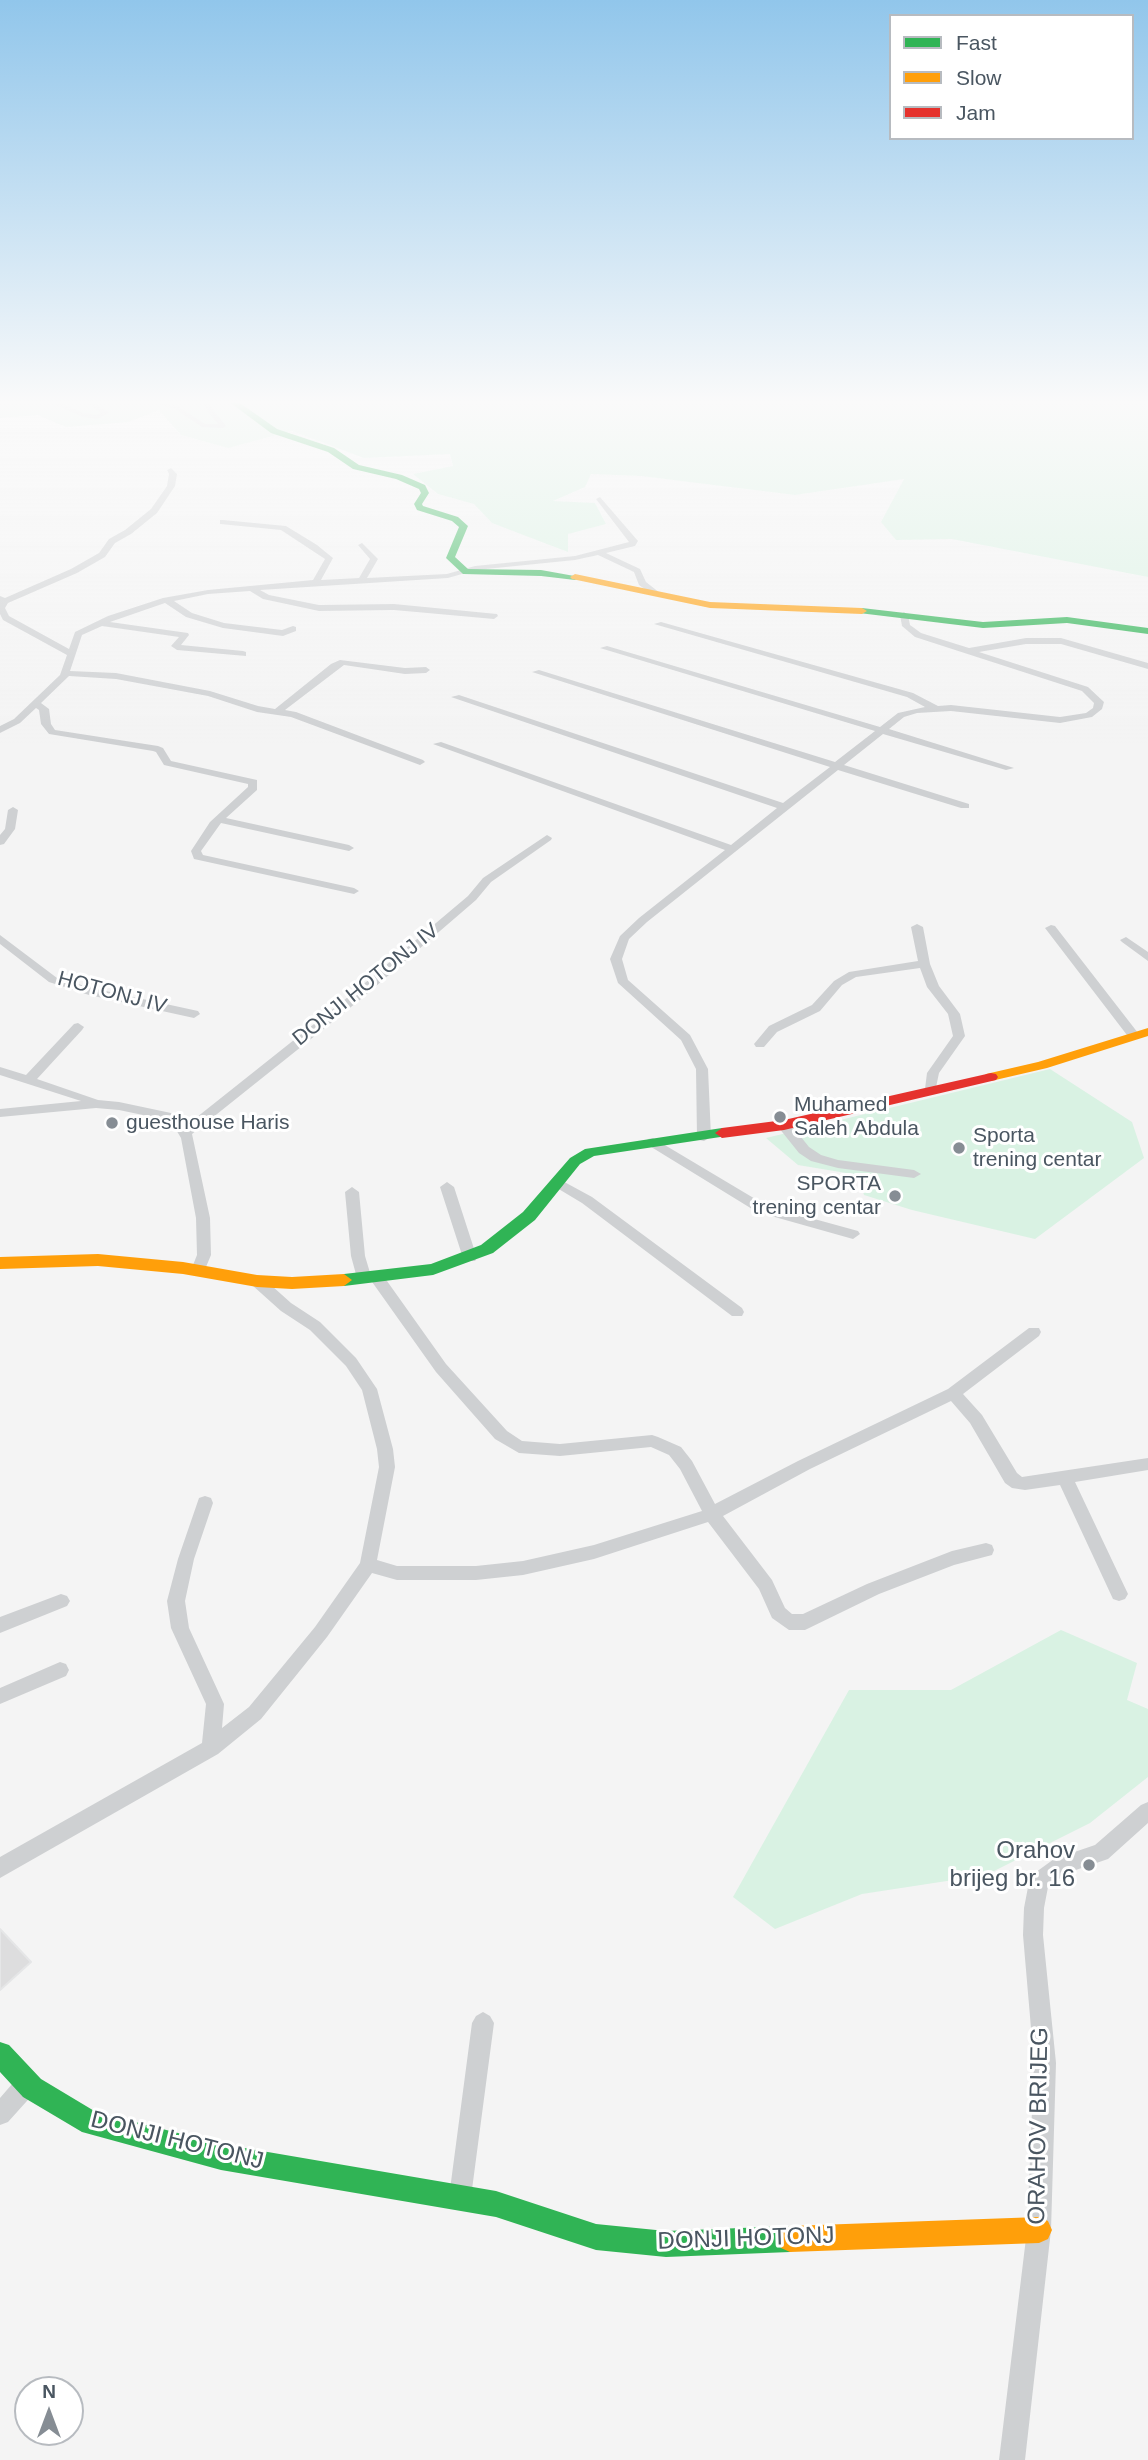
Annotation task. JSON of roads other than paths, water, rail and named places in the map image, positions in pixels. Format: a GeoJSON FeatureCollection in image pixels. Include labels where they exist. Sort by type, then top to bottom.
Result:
{"type":"FeatureCollection","features":[{"type":"Feature","properties":{"kind":"street"},"geometry":{"type":"LineString","coordinates":[[70,653],[6,618],[1,608],[2,600],[74,571],[102,555],[112,541],[148,516]]}},
{"type":"Feature","properties":{"kind":"street"},"geometry":{"type":"LineString","coordinates":[[445,516],[464,526],[450,558],[466,572]]}},
{"type":"Feature","properties":{"kind":"street"},"geometry":{"type":"LineString","coordinates":[[466,572],[475,568],[540,563],[628,547],[634,541],[614,516]]}},
{"type":"Feature","properties":{"kind":"street"},"geometry":{"type":"LineString","coordinates":[[223,522],[283,528],[320,551],[329,558],[316,582]]}},
{"type":"Feature","properties":{"kind":"street"},"geometry":{"type":"LineString","coordinates":[[362,545],[374,559],[362,580]]}},
{"type":"Feature","properties":{"kind":"street"},"geometry":{"type":"LineString","coordinates":[[600,553],[637,571],[642,583],[656,593]]}},
{"type":"Feature","properties":{"kind":"street"},"geometry":{"type":"LineString","coordinates":[[0,730],[17,721],[66,673],[70,653],[78,635],[99,622],[166,600],[250,587],[392,580],[466,572],[541,573],[604,581],[710,605],[821,608],[983,625],[1066,620],[1148,631]]}},
{"type":"Feature","properties":{"kind":"street"},"geometry":{"type":"LineString","coordinates":[[250,587],[266,597],[319,608],[394,607],[494,616]]}},
{"type":"Feature","properties":{"kind":"street"},"geometry":{"type":"LineString","coordinates":[[166,600],[189,615],[223,625],[282,633],[293,629]]}},
{"type":"Feature","properties":{"kind":"street"},"geometry":{"type":"LineString","coordinates":[[704,1137],[702,1069],[695,1054],[674,1026],[622,981],[615,959],[624,938],[633,928],[901,715],[934,708],[974,709],[1060,720],[1089,715],[1097,709],[1099,702],[1085,689],[918,635],[906,626],[904,615]]}},
{"type":"Feature","properties":{"kind":"street"},"geometry":{"type":"LineString","coordinates":[[99,622],[185,635],[175,646],[177,648],[243,654]]}},
{"type":"Feature","properties":{"kind":"street"},"geometry":{"type":"LineString","coordinates":[[658,624],[910,695],[934,708]]}},
{"type":"Feature","properties":{"kind":"street"},"geometry":{"type":"LineString","coordinates":[[968,651],[1027,641],[1061,641],[1148,666]]}},
{"type":"Feature","properties":{"kind":"street"},"geometry":{"type":"LineString","coordinates":[[604,648],[1009,768]]}},
{"type":"Feature","properties":{"kind":"street"},"geometry":{"type":"LineString","coordinates":[[278,711],[334,666],[343,662],[416,672],[426,670]]}},
{"type":"Feature","properties":{"kind":"street"},"geometry":{"type":"LineString","coordinates":[[536,672],[965,806]]}},
{"type":"Feature","properties":{"kind":"street"},"geometry":{"type":"LineString","coordinates":[[66,673],[116,676],[210,694],[257,709],[278,711],[323,724],[419,762]]}},
{"type":"Feature","properties":{"kind":"street"},"geometry":{"type":"LineString","coordinates":[[456,697],[784,807]]}},
{"type":"Feature","properties":{"kind":"street"},"geometry":{"type":"LineString","coordinates":[[36,704],[44,709],[46,724],[52,732],[155,748],[160,750],[167,763],[253,782],[253,788],[219,820],[196,851],[198,857],[354,891]]}},
{"type":"Feature","properties":{"kind":"street"},"geometry":{"type":"LineString","coordinates":[[438,744],[732,849]]}},
{"type":"Feature","properties":{"kind":"street"},"geometry":{"type":"LineString","coordinates":[[0,842],[10,829],[10,815],[13,810]]}},
{"type":"Feature","properties":{"kind":"street"},"geometry":{"type":"LineString","coordinates":[[219,820],[349,848]]}},
{"type":"Feature","properties":{"kind":"street","name":"DONJI HOTONJ IV"},"geometry":{"type":"LineString","coordinates":[[185,1133],[357,996],[472,898],[488,880],[547,838]]}},
{"type":"Feature","properties":{"kind":"street"},"geometry":{"type":"LineString","coordinates":[[917,927],[924,964],[933,987],[954,1014],[959,1036],[933,1073],[931,1089]]}},
{"type":"Feature","properties":{"kind":"street"},"geometry":{"type":"LineString","coordinates":[[0,1263],[98,1260],[198,1270],[257,1281],[292,1283],[371,1278],[433,1269],[487,1250],[529,1216],[575,1161],[590,1152],[784,1125],[1042,1065],[1141,1034],[1051,928]]}},
{"type":"Feature","properties":{"kind":"street","name":"HOTONJ IV"},"geometry":{"type":"LineString","coordinates":[[0,938],[59,983],[194,1014]]}},
{"type":"Feature","properties":{"kind":"street"},"geometry":{"type":"LineString","coordinates":[[1126,940],[1148,958]]}},
{"type":"Feature","properties":{"kind":"street"},"geometry":{"type":"LineString","coordinates":[[760,1044],[774,1029],[816,1007],[838,983],[853,974],[924,964]]}},
{"type":"Feature","properties":{"kind":"street"},"geometry":{"type":"LineString","coordinates":[[29,1080],[78,1027]]}},
{"type":"Feature","properties":{"kind":"street"},"geometry":{"type":"LineString","coordinates":[[0,1071],[96,1104]]}},
{"type":"Feature","properties":{"kind":"street"},"geometry":{"type":"LineString","coordinates":[[0,1113],[96,1104],[166,1116],[180,1125],[185,1133],[203,1218],[204,1255],[198,1270]]}},
{"type":"Feature","properties":{"kind":"street"},"geometry":{"type":"LineString","coordinates":[[784,1125],[804,1150],[816,1158],[838,1164],[914,1174]]}},
{"type":"Feature","properties":{"kind":"street"},"geometry":{"type":"LineString","coordinates":[[653,1142],[762,1209],[853,1234]]}},
{"type":"Feature","properties":{"kind":"street"},"geometry":{"type":"LineString","coordinates":[[556,1182],[587,1200],[737,1312]]}},
{"type":"Feature","properties":{"kind":"street"},"geometry":{"type":"LineString","coordinates":[[447,1186],[470,1258]]}},
{"type":"Feature","properties":{"kind":"street"},"geometry":{"type":"LineString","coordinates":[[352,1192],[358,1256],[371,1278],[442,1368],[501,1435],[519,1447],[538,1451],[629,1441],[652,1441],[666,1446],[686,1465],[712,1514],[765,1585],[778,1613],[789,1622],[805,1622],[873,1589],[952,1558],[986,1550]]}},
{"type":"Feature","properties":{"kind":"street"},"geometry":{"type":"LineString","coordinates":[[0,1868],[211,1748],[255,1713],[321,1632],[369,1566],[387,1467],[369,1389],[351,1362],[315,1326],[286,1307],[257,1281]]}},
{"type":"Feature","properties":{"kind":"street"},"geometry":{"type":"LineString","coordinates":[[369,1566],[397,1573],[477,1573],[523,1568],[594,1552],[712,1514],[912,1411],[953,1393],[1034,1332]]}},
{"type":"Feature","properties":{"kind":"street"},"geometry":{"type":"LineString","coordinates":[[953,1393],[976,1419],[1012,1478],[1026,1485],[1148,1464]]}},
{"type":"Feature","properties":{"kind":"street"},"geometry":{"type":"LineString","coordinates":[[1064,1477],[1119,1594]]}},
{"type":"Feature","properties":{"kind":"street"},"geometry":{"type":"LineString","coordinates":[[205,1503],[186,1559],[176,1601],[180,1628],[215,1704],[211,1748]]}},
{"type":"Feature","properties":{"kind":"street"},"geometry":{"type":"LineString","coordinates":[[0,1625],[61,1601]]}},
{"type":"Feature","properties":{"kind":"street"},"geometry":{"type":"LineString","coordinates":[[0,1696],[60,1670]]}},
{"type":"Feature","properties":{"kind":"street","name":"ORAHOV BRIJEG"},"geometry":{"type":"LineString","coordinates":[[1012,2460],[1039,2230],[1045,2063],[1033,1935],[1039,1882],[1060,1866],[1101,1852],[1148,1811]]}},
{"type":"Feature","properties":{"kind":"street"},"geometry":{"type":"LineString","coordinates":[[460,2197],[483,2023]]}},
{"type":"Feature","properties":{"kind":"street","name":"DONJI HOTONJ"},"geometry":{"type":"LineString","coordinates":[[0,2054],[27,2084],[55,2104],[91,2123],[221,2157],[496,2204],[596,2237],[639,2242],[751,2241],[897,2233],[1039,2230]]}},
{"type":"Feature","properties":{"kind":"street"},"geometry":{"type":"LineString","coordinates":[[0,2114],[27,2084]]}},
{"type":"Feature","properties":{"kind":"place","name":"Muhamed Saleh Abdula"},"geometry":{"type":"Point","coordinates":[780,1117]}},
{"type":"Feature","properties":{"kind":"place","name":"guesthouse Haris"},"geometry":{"type":"Point","coordinates":[112,1123]}},
{"type":"Feature","properties":{"kind":"place","name":"Sporta trening centar"},"geometry":{"type":"Point","coordinates":[959,1148]}},
{"type":"Feature","properties":{"kind":"place","name":"SPORTA trening centar"},"geometry":{"type":"Point","coordinates":[895,1196]}},
{"type":"Feature","properties":{"kind":"place","name":"Orahov brijeg br. 16"},"geometry":{"type":"Point","coordinates":[1089,1865]}}]}
